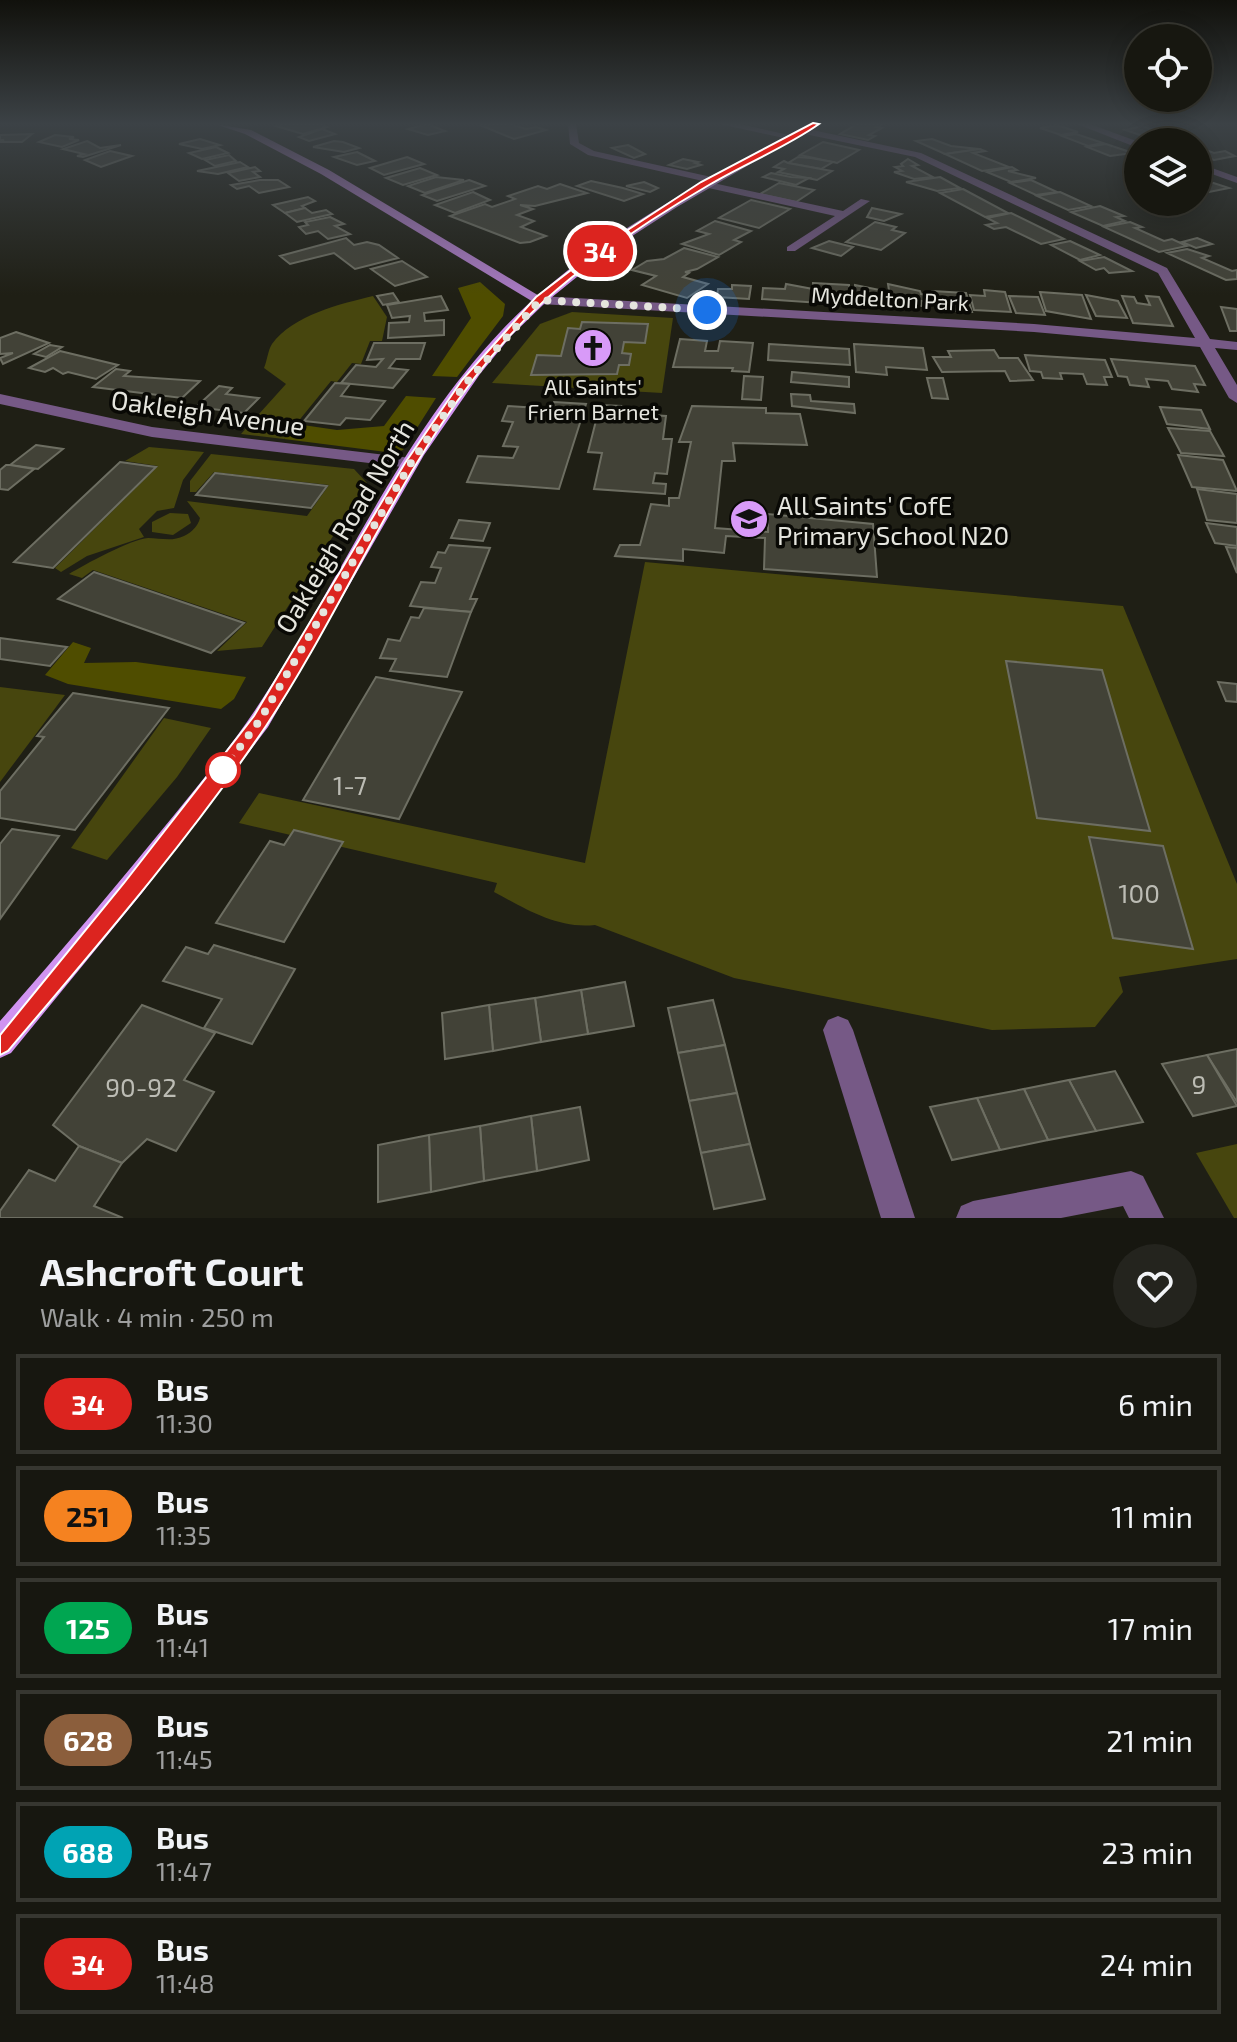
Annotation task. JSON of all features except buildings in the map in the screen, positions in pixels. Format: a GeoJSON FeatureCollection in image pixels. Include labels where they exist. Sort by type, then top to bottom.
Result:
{"type":"FeatureCollection","features":[{"type":"Feature","properties":{"kind":"main road","name":"Oakleigh Road North"},"geometry":{"type":"LineString","coordinates":[[0,1043],[132,889],[260,720],[411,463],[466,383],[540,300],[600,252],[708,182]]}},
{"type":"Feature","properties":{"kind":"street"},"geometry":{"type":"LineString","coordinates":[[339,181],[540,300]]}},
{"type":"Feature","properties":{"kind":"street"},"geometry":{"type":"LineString","coordinates":[[703,181],[843,214]]}},
{"type":"Feature","properties":{"kind":"street"},"geometry":{"type":"LineString","coordinates":[[973,181],[1163,271],[1237,398]]}},
{"type":"Feature","properties":{"kind":"street"},"geometry":{"type":"LineString","coordinates":[[791,249],[865,201]]}},
{"type":"Feature","properties":{"kind":"street","name":"Myddelton Park"},"geometry":{"type":"LineString","coordinates":[[540,300],[1237,346]]}},
{"type":"Feature","properties":{"kind":"street","name":"Oakleigh Avenue"},"geometry":{"type":"LineString","coordinates":[[0,399],[152,432],[411,463]]}},
{"type":"Feature","properties":{"kind":"street"},"geometry":{"type":"LineString","coordinates":[[838,1030],[898,1218]]}},
{"type":"Feature","properties":{"kind":"street"},"geometry":{"type":"LineString","coordinates":[[973,1218],[1131,1188],[1147,1218]]}},
{"type":"Feature","properties":{"kind":"shaded area"},"geometry":{"type":"Polygon","coordinates":[[[480,282],[505,304],[503,316],[457,377],[432,376],[471,318],[458,288],[480,282]]]}},
{"type":"Feature","properties":{"kind":"shaded area"},"geometry":{"type":"Polygon","coordinates":[[[373,296],[387,317],[382,341],[370,341],[361,364],[352,363],[337,382],[331,381],[284,439],[241,434],[286,384],[264,368],[271,346],[281,334],[318,312],[373,296]]]}},
{"type":"Feature","properties":{"kind":"shaded area"},"geometry":{"type":"Polygon","coordinates":[[[572,312],[673,318],[662,393],[492,383],[540,324],[572,312]]]}},
{"type":"Feature","properties":{"kind":"shaded area"},"geometry":{"type":"Polygon","coordinates":[[[406,396],[436,398],[403,450],[394,453],[284,439],[296,424],[337,430],[384,426],[406,396]]]}},
{"type":"Feature","properties":{"kind":"shaded area"},"geometry":{"type":"Polygon","coordinates":[[[149,447],[204,452],[183,480],[174,508],[157,511],[139,529],[144,537],[87,556],[61,572],[55,568],[158,466],[125,461],[149,447]]]}},
{"type":"Feature","properties":{"kind":"shaded area"},"geometry":{"type":"Polygon","coordinates":[[[211,454],[354,469],[367,483],[262,647],[217,651],[247,622],[93,570],[82,578],[69,574],[140,539],[175,539],[192,531],[200,518],[187,501],[307,516],[329,485],[214,472],[196,492],[190,492],[190,481],[211,454]]]}},
{"type":"Feature","properties":{"kind":"shaded area"},"geometry":{"type":"Polygon","coordinates":[[[170,513],[188,514],[191,523],[173,535],[152,532],[152,522],[170,513]]]}},
{"type":"Feature","properties":{"kind":"shaded area"},"geometry":{"type":"Polygon","coordinates":[[[645,562],[1123,606],[1237,884],[1237,959],[1119,977],[1123,992],[1095,1027],[992,1030],[734,978],[595,925],[568,924],[542,916],[494,892],[497,883],[239,823],[259,793],[585,863],[645,562]]]}},
{"type":"Feature","properties":{"kind":"shaded area"},"geometry":{"type":"Polygon","coordinates":[[[73,642],[91,648],[84,663],[136,662],[246,677],[234,699],[221,709],[68,684],[45,675],[73,642]]]}},
{"type":"Feature","properties":{"kind":"shaded area"},"geometry":{"type":"Polygon","coordinates":[[[0,687],[65,695],[0,782],[0,687]]]}},
{"type":"Feature","properties":{"kind":"shaded area"},"geometry":{"type":"Polygon","coordinates":[[[164,718],[211,728],[177,777],[107,860],[71,848],[164,718]]]}},
{"type":"Feature","properties":{"kind":"shaded area"},"geometry":{"type":"Polygon","coordinates":[[[1237,1144],[1237,1218],[1234,1218],[1196,1153],[1237,1144]]]}},
{"type":"Feature","properties":{"kind":"bus line","name":"34"},"geometry":{"type":"LineString","coordinates":[[0,1043],[132,889],[260,720],[411,463],[466,383],[540,300],[600,252],[710,181]]}},
{"type":"Feature","properties":{"kind":"place","name":"All Saints' Friern Barnet"},"geometry":{"type":"Point","coordinates":[593,348]}},
{"type":"Feature","properties":{"kind":"place","name":"All Saints' CofE Primary School N20"},"geometry":{"type":"Point","coordinates":[749,519]}},
{"type":"Feature","properties":{"kind":"route"},"geometry":{"type":"LineString","coordinates":[[223,770],[290,672],[411,463],[466,383],[540,300],[707,310]]}}]}
